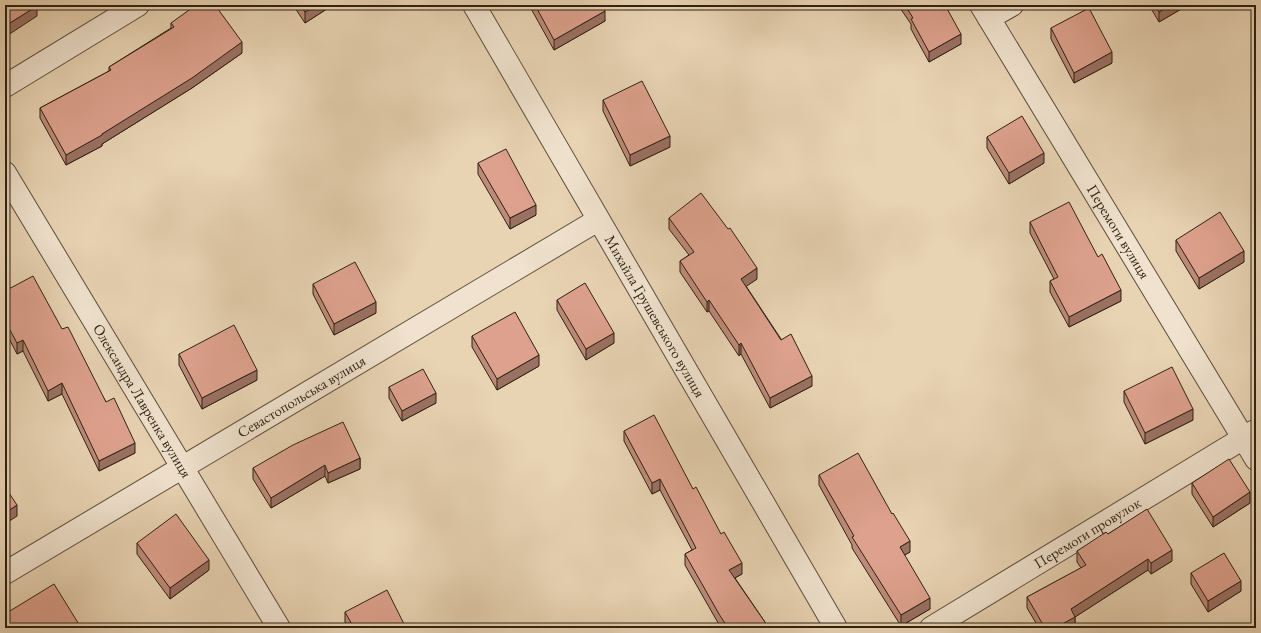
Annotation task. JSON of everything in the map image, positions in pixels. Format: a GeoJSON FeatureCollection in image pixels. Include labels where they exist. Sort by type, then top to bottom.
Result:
{"type":"FeatureCollection","features":[{"type":"Feature","properties":{"kind":"street"},"geometry":{"type":"LineString","coordinates":[[5,86],[138,5]]}},
{"type":"Feature","properties":{"kind":"street","name":"Михайла Грушевського вулиця"},"geometry":{"type":"LineString","coordinates":[[474,5],[836,628]]}},
{"type":"Feature","properties":{"kind":"street"},"geometry":{"type":"LineString","coordinates":[[985,11],[1012,5]]}},
{"type":"Feature","properties":{"kind":"street","name":"Перемоги вулиця"},"geometry":{"type":"LineString","coordinates":[[985,11],[1249,434],[1256,459]]}},
{"type":"Feature","properties":{"kind":"street","name":"Олександра Лавренка вулиця"},"geometry":{"type":"LineString","coordinates":[[5,173],[181,468],[279,628]]}},
{"type":"Feature","properties":{"kind":"street","name":"Севастопольська вулиця"},"geometry":{"type":"LineString","coordinates":[[5,573],[598,220]]}},
{"type":"Feature","properties":{"kind":"street","name":"Перемоги провулок"},"geometry":{"type":"LineString","coordinates":[[931,628],[1249,434]]}},
{"type":"Feature","properties":{"kind":"building"},"geometry":{"type":"Polygon","coordinates":[[[5,5],[37,5],[37,6],[5,26],[5,5]]]}},
{"type":"Feature","properties":{"kind":"building"},"geometry":{"type":"Polygon","coordinates":[[[196,5],[215,5],[242,42],[192,78],[102,135],[66,155],[40,108],[111,70],[109,67],[174,27],[171,23],[196,5]]]}},
{"type":"Feature","properties":{"kind":"building"},"geometry":{"type":"Polygon","coordinates":[[[300,5],[316,5],[305,12],[300,5]]]}},
{"type":"Feature","properties":{"kind":"building"},"geometry":{"type":"Polygon","coordinates":[[[535,5],[601,5],[605,11],[554,40],[535,5]]]}},
{"type":"Feature","properties":{"kind":"building"},"geometry":{"type":"Polygon","coordinates":[[[905,5],[945,5],[961,34],[929,52],[911,19],[913,18],[905,5]]]}},
{"type":"Feature","properties":{"kind":"building"},"geometry":{"type":"Polygon","coordinates":[[[1155,5],[1171,5],[1159,12],[1155,5]]]}},
{"type":"Feature","properties":{"kind":"building"},"geometry":{"type":"Polygon","coordinates":[[[1089,8],[1112,52],[1074,73],[1051,28],[1089,8]]]}},
{"type":"Feature","properties":{"kind":"building"},"geometry":{"type":"Polygon","coordinates":[[[642,81],[670,136],[630,155],[603,100],[642,81]]]}},
{"type":"Feature","properties":{"kind":"building"},"geometry":{"type":"Polygon","coordinates":[[[1022,116],[1044,153],[1009,173],[987,137],[1022,116]]]}},
{"type":"Feature","properties":{"kind":"building"},"geometry":{"type":"Polygon","coordinates":[[[506,149],[536,205],[510,218],[478,163],[506,149]]]}},
{"type":"Feature","properties":{"kind":"building"},"geometry":{"type":"Polygon","coordinates":[[[701,193],[728,229],[730,228],[757,268],[741,279],[781,340],[791,334],[812,376],[770,398],[741,343],[739,345],[709,300],[707,302],[680,261],[694,252],[669,218],[701,193]]]}},
{"type":"Feature","properties":{"kind":"building"},"geometry":{"type":"Polygon","coordinates":[[[1069,202],[1098,257],[1102,254],[1121,290],[1069,317],[1050,281],[1058,277],[1030,222],[1069,202]]]}},
{"type":"Feature","properties":{"kind":"building"},"geometry":{"type":"Polygon","coordinates":[[[1220,212],[1244,251],[1199,278],[1176,240],[1220,212]]]}},
{"type":"Feature","properties":{"kind":"building"},"geometry":{"type":"Polygon","coordinates":[[[355,262],[376,302],[334,324],[313,284],[355,262]]]}},
{"type":"Feature","properties":{"kind":"building"},"geometry":{"type":"Polygon","coordinates":[[[33,276],[62,329],[68,327],[106,402],[114,398],[135,443],[99,461],[62,383],[48,391],[23,340],[17,343],[5,321],[5,291],[33,276]]]}},
{"type":"Feature","properties":{"kind":"building"},"geometry":{"type":"Polygon","coordinates":[[[585,283],[614,333],[586,349],[557,300],[585,283]]]}},
{"type":"Feature","properties":{"kind":"building"},"geometry":{"type":"Polygon","coordinates":[[[515,312],[539,355],[497,379],[472,336],[515,312]]]}},
{"type":"Feature","properties":{"kind":"building"},"geometry":{"type":"Polygon","coordinates":[[[234,325],[257,370],[202,398],[179,354],[234,325]]]}},
{"type":"Feature","properties":{"kind":"building"},"geometry":{"type":"Polygon","coordinates":[[[1172,367],[1193,409],[1145,433],[1124,391],[1172,367]]]}},
{"type":"Feature","properties":{"kind":"building"},"geometry":{"type":"Polygon","coordinates":[[[423,369],[436,393],[402,411],[389,387],[423,369]]]}},
{"type":"Feature","properties":{"kind":"building"},"geometry":{"type":"Polygon","coordinates":[[[654,415],[693,489],[696,487],[721,534],[724,532],[742,563],[729,570],[769,628],[728,628],[685,554],[696,548],[660,479],[652,483],[624,431],[654,415]]]}},
{"type":"Feature","properties":{"kind":"building"},"geometry":{"type":"Polygon","coordinates":[[[343,422],[360,458],[328,473],[325,465],[271,498],[253,468],[293,445],[343,422]]]}},
{"type":"Feature","properties":{"kind":"building"},"geometry":{"type":"Polygon","coordinates":[[[858,453],[892,514],[893,513],[910,541],[900,547],[930,598],[901,615],[852,537],[854,536],[819,475],[858,453]]]}},
{"type":"Feature","properties":{"kind":"building"},"geometry":{"type":"Polygon","coordinates":[[[1229,459],[1250,492],[1213,517],[1192,483],[1229,459]]]}},
{"type":"Feature","properties":{"kind":"building"},"geometry":{"type":"Polygon","coordinates":[[[5,487],[17,505],[5,513],[5,487]]]}},
{"type":"Feature","properties":{"kind":"building"},"geometry":{"type":"Polygon","coordinates":[[[1147,509],[1172,550],[1151,563],[1148,559],[1071,609],[1075,617],[1055,628],[1045,628],[1027,597],[1086,565],[1077,551],[1106,532],[1108,534],[1147,509]]]}},
{"type":"Feature","properties":{"kind":"building"},"geometry":{"type":"Polygon","coordinates":[[[176,514],[209,560],[170,588],[137,543],[176,514]]]}},
{"type":"Feature","properties":{"kind":"building"},"geometry":{"type":"Polygon","coordinates":[[[1224,553],[1241,581],[1208,601],[1191,573],[1224,553]]]}},
{"type":"Feature","properties":{"kind":"building"},"geometry":{"type":"Polygon","coordinates":[[[54,584],[80,626],[76,628],[5,628],[5,614],[54,584]]]}},
{"type":"Feature","properties":{"kind":"building"},"geometry":{"type":"Polygon","coordinates":[[[387,590],[406,628],[354,628],[345,612],[387,590]]]}}]}
